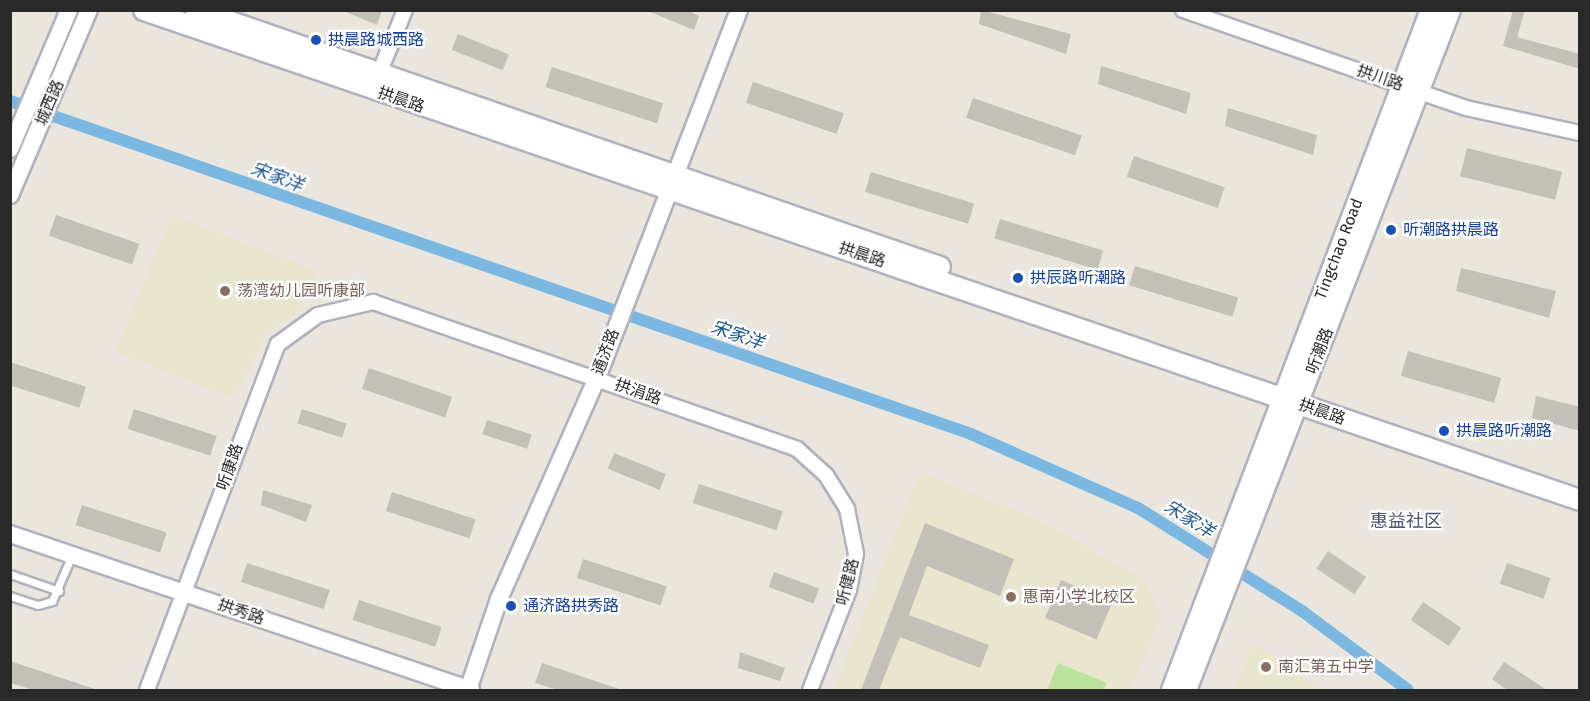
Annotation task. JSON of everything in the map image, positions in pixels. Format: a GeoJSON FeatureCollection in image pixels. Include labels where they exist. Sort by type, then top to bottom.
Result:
{"type":"FeatureCollection","features":[{"type":"Feature","properties":{"kind":"main road","name":"拱晨路"},"geometry":{"type":"LineString","coordinates":[[144,10],[669,192],[1580,489]]}},
{"type":"Feature","properties":{"kind":"main road","name":"拱晨路"},"geometry":{"type":"LineString","coordinates":[[196,10],[378,76],[675,172],[1580,500]]}},
{"type":"Feature","properties":{"kind":"main road","name":"Tingchao Road"},"geometry":{"type":"LineString","coordinates":[[1294,396],[1410,88],[1431,10]]}},
{"type":"Feature","properties":{"kind":"main road"},"geometry":{"type":"LineString","coordinates":[[1410,88],[1450,10]]}},
{"type":"Feature","properties":{"kind":"main road"},"geometry":{"type":"LineString","coordinates":[[1172,690],[1211,606],[1294,396]]}},
{"type":"Feature","properties":{"kind":"main road"},"geometry":{"type":"LineString","coordinates":[[1186,690],[1211,606]]}},
{"type":"Feature","properties":{"kind":"street","name":"城西路"},"geometry":{"type":"LineString","coordinates":[[10,195],[28,155],[57,64],[69,10]]}},
{"type":"Feature","properties":{"kind":"street","name":"城西路"},"geometry":{"type":"LineString","coordinates":[[10,149],[89,10]]}},
{"type":"Feature","properties":{"kind":"street"},"geometry":{"type":"LineString","coordinates":[[378,76],[405,10]]}},
{"type":"Feature","properties":{"kind":"street","name":"通济路"},"geometry":{"type":"LineString","coordinates":[[469,690],[513,565],[597,378],[739,10]]}},
{"type":"Feature","properties":{"kind":"street","name":"拱川路"},"geometry":{"type":"LineString","coordinates":[[1184,10],[1410,88],[1580,133]]}},
{"type":"Feature","properties":{"kind":"street","name":"拱涓路"},"geometry":{"type":"LineString","coordinates":[[373,302],[797,449],[826,475]]}},
{"type":"Feature","properties":{"kind":"street","name":"听康路"},"geometry":{"type":"LineString","coordinates":[[147,690],[278,344],[318,315],[373,302]]}},
{"type":"Feature","properties":{"kind":"street","name":"听健路"},"geometry":{"type":"LineString","coordinates":[[810,690],[849,590],[856,554],[848,509],[826,475]]}},
{"type":"Feature","properties":{"kind":"street","name":"拱秀路"},"geometry":{"type":"LineString","coordinates":[[10,534],[469,690]]}},
{"type":"Feature","properties":{"kind":"lane"},"geometry":{"type":"LineString","coordinates":[[10,596],[38,605],[52,601],[60,591],[72,555]]}},
{"type":"Feature","properties":{"kind":"lane"},"geometry":{"type":"LineString","coordinates":[[10,574],[60,591]]}},
{"type":"Feature","properties":{"kind":"shaded area","name":"荡湾幼儿园听康部"},"geometry":{"type":"Polygon","coordinates":[[[172,215],[317,271],[301,311],[266,333],[233,398],[115,352],[172,215]]]}},
{"type":"Feature","properties":{"kind":"shaded area","name":"惠南小学北校区"},"geometry":{"type":"Polygon","coordinates":[[[920,472],[1045,523],[1142,579],[1162,615],[1131,690],[834,690],[920,472]]]}},
{"type":"Feature","properties":{"kind":"shaded area","name":"南汇第五中学"},"geometry":{"type":"Polygon","coordinates":[[[1253,643],[1322,690],[1234,690],[1253,643]]]}},
{"type":"Feature","properties":{"kind":"green space"},"geometry":{"type":"Polygon","coordinates":[[[1058,663],[1107,683],[1103,690],[1047,690],[1058,663]]]}},
{"type":"Feature","properties":{"kind":"building"},"geometry":{"type":"Polygon","coordinates":[[[341,10],[382,10],[377,25],[341,10]]]}},
{"type":"Feature","properties":{"kind":"building"},"geometry":{"type":"Polygon","coordinates":[[[645,10],[687,10],[699,16],[694,30],[645,10]]]}},
{"type":"Feature","properties":{"kind":"building"},"geometry":{"type":"Polygon","coordinates":[[[981,10],[1071,34],[1066,54],[979,24],[981,10]]]}},
{"type":"Feature","properties":{"kind":"building"},"geometry":{"type":"Polygon","coordinates":[[[1513,10],[1525,10],[1517,37],[1580,54],[1580,69],[1503,46],[1513,10]]]}},
{"type":"Feature","properties":{"kind":"building"},"geometry":{"type":"Polygon","coordinates":[[[458,34],[509,55],[503,70],[452,50],[458,34]]]}},
{"type":"Feature","properties":{"kind":"building"},"geometry":{"type":"Polygon","coordinates":[[[1101,66],[1191,93],[1186,114],[1098,84],[1101,66]]]}},
{"type":"Feature","properties":{"kind":"building"},"geometry":{"type":"Polygon","coordinates":[[[552,67],[663,103],[657,123],[546,87],[552,67]]]}},
{"type":"Feature","properties":{"kind":"building"},"geometry":{"type":"Polygon","coordinates":[[[753,82],[844,113],[837,134],[746,103],[753,82]]]}},
{"type":"Feature","properties":{"kind":"building"},"geometry":{"type":"Polygon","coordinates":[[[973,98],[1082,135],[1075,155],[966,118],[973,98]]]}},
{"type":"Feature","properties":{"kind":"building"},"geometry":{"type":"Polygon","coordinates":[[[1228,108],[1317,135],[1313,155],[1225,126],[1228,108]]]}},
{"type":"Feature","properties":{"kind":"building"},"geometry":{"type":"Polygon","coordinates":[[[1467,148],[1562,172],[1555,200],[1460,176],[1467,148]]]}},
{"type":"Feature","properties":{"kind":"building"},"geometry":{"type":"Polygon","coordinates":[[[1134,156],[1225,187],[1218,208],[1127,177],[1134,156]]]}},
{"type":"Feature","properties":{"kind":"building"},"geometry":{"type":"Polygon","coordinates":[[[871,172],[974,204],[968,224],[865,192],[871,172]]]}},
{"type":"Feature","properties":{"kind":"building"},"geometry":{"type":"Polygon","coordinates":[[[56,215],[139,244],[132,264],[49,236],[56,215]]]}},
{"type":"Feature","properties":{"kind":"building"},"geometry":{"type":"Polygon","coordinates":[[[1000,219],[1103,251],[1097,270],[994,238],[1000,219]]]}},
{"type":"Feature","properties":{"kind":"building"},"geometry":{"type":"Polygon","coordinates":[[[1135,266],[1238,298],[1232,317],[1129,285],[1135,266]]]}},
{"type":"Feature","properties":{"kind":"building"},"geometry":{"type":"Polygon","coordinates":[[[1461,268],[1556,291],[1549,318],[1456,291],[1461,268]]]}},
{"type":"Feature","properties":{"kind":"building"},"geometry":{"type":"Polygon","coordinates":[[[1408,351],[1501,378],[1494,403],[1401,376],[1408,351]]]}},
{"type":"Feature","properties":{"kind":"building"},"geometry":{"type":"Polygon","coordinates":[[[10,362],[86,387],[79,408],[10,385],[10,362]]]}},
{"type":"Feature","properties":{"kind":"building"},"geometry":{"type":"Polygon","coordinates":[[[369,368],[452,397],[445,417],[362,389],[369,368]]]}},
{"type":"Feature","properties":{"kind":"building"},"geometry":{"type":"Polygon","coordinates":[[[1536,396],[1580,407],[1580,431],[1532,418],[1536,396]]]}},
{"type":"Feature","properties":{"kind":"building"},"geometry":{"type":"Polygon","coordinates":[[[134,409],[217,436],[210,456],[128,429],[134,409]]]}},
{"type":"Feature","properties":{"kind":"building"},"geometry":{"type":"Polygon","coordinates":[[[302,409],[347,424],[342,438],[297,423],[302,409]]]}},
{"type":"Feature","properties":{"kind":"building"},"geometry":{"type":"Polygon","coordinates":[[[487,420],[532,435],[527,449],[482,434],[487,420]]]}},
{"type":"Feature","properties":{"kind":"building"},"geometry":{"type":"Polygon","coordinates":[[[614,453],[666,474],[660,490],[608,469],[614,453]]]}},
{"type":"Feature","properties":{"kind":"building"},"geometry":{"type":"Polygon","coordinates":[[[699,484],[783,511],[777,530],[693,503],[699,484]]]}},
{"type":"Feature","properties":{"kind":"building"},"geometry":{"type":"Polygon","coordinates":[[[263,490],[312,505],[306,522],[261,505],[263,490]]]}},
{"type":"Feature","properties":{"kind":"building"},"geometry":{"type":"Polygon","coordinates":[[[392,492],[476,519],[470,538],[386,511],[392,492]]]}},
{"type":"Feature","properties":{"kind":"building"},"geometry":{"type":"Polygon","coordinates":[[[82,505],[167,533],[160,552],[76,525],[82,505]]]}},
{"type":"Feature","properties":{"kind":"building"},"geometry":{"type":"Polygon","coordinates":[[[925,523],[1014,559],[1000,596],[927,566],[909,615],[989,645],[980,668],[900,637],[879,690],[861,690],[925,523]]]}},
{"type":"Feature","properties":{"kind":"building"},"geometry":{"type":"Polygon","coordinates":[[[1328,551],[1366,577],[1354,594],[1316,568],[1328,551]]]}},
{"type":"Feature","properties":{"kind":"building"},"geometry":{"type":"Polygon","coordinates":[[[583,559],[667,586],[661,605],[577,578],[583,559]]]}},
{"type":"Feature","properties":{"kind":"building"},"geometry":{"type":"Polygon","coordinates":[[[247,563],[330,590],[324,609],[241,582],[247,563]]]}},
{"type":"Feature","properties":{"kind":"building"},"geometry":{"type":"Polygon","coordinates":[[[1507,563],[1550,578],[1543,599],[1500,584],[1507,563]]]}},
{"type":"Feature","properties":{"kind":"building"},"geometry":{"type":"Polygon","coordinates":[[[774,572],[819,588],[814,603],[769,587],[774,572]]]}},
{"type":"Feature","properties":{"kind":"building"},"geometry":{"type":"Polygon","coordinates":[[[1061,580],[1113,602],[1097,640],[1045,618],[1061,580]]]}},
{"type":"Feature","properties":{"kind":"building"},"geometry":{"type":"Polygon","coordinates":[[[359,600],[442,627],[435,647],[353,620],[359,600]]]}},
{"type":"Feature","properties":{"kind":"building"},"geometry":{"type":"Polygon","coordinates":[[[1423,602],[1461,628],[1449,646],[1411,620],[1423,602]]]}},
{"type":"Feature","properties":{"kind":"building"},"geometry":{"type":"Polygon","coordinates":[[[740,652],[785,668],[780,681],[738,668],[740,652]]]}},
{"type":"Feature","properties":{"kind":"building"},"geometry":{"type":"Polygon","coordinates":[[[10,661],[95,690],[34,690],[10,683],[10,661]]]}},
{"type":"Feature","properties":{"kind":"building"},"geometry":{"type":"Polygon","coordinates":[[[1504,662],[1547,690],[1507,690],[1492,679],[1504,662]]]}},
{"type":"Feature","properties":{"kind":"building"},"geometry":{"type":"Polygon","coordinates":[[[542,663],[619,690],[558,690],[535,683],[542,663]]]}},
{"type":"Feature","properties":{"kind":"waterway","name":"宋家洋"},"geometry":{"type":"LineString","coordinates":[[10,101],[971,434],[1138,508],[1302,611],[1408,690]]}},
{"type":"Feature","properties":{"kind":"place","name":"拱晨路城西路"},"geometry":{"type":"Point","coordinates":[316,40]}},
{"type":"Feature","properties":{"kind":"place","name":"听潮路拱晨路"},"geometry":{"type":"Point","coordinates":[1391,230]}},
{"type":"Feature","properties":{"kind":"place","name":"拱辰路听潮路"},"geometry":{"type":"Point","coordinates":[1018,278]}},
{"type":"Feature","properties":{"kind":"place","name":"荡湾幼儿园听康部"},"geometry":{"type":"Point","coordinates":[225,291]}},
{"type":"Feature","properties":{"kind":"place","name":"拱晨路听潮路"},"geometry":{"type":"Point","coordinates":[1444,431]}},
{"type":"Feature","properties":{"kind":"place","name":"惠南小学北校区"},"geometry":{"type":"Point","coordinates":[1011,597]}},
{"type":"Feature","properties":{"kind":"place","name":"通济路拱秀路"},"geometry":{"type":"Point","coordinates":[511,606]}},
{"type":"Feature","properties":{"kind":"place","name":"南汇第五中学"},"geometry":{"type":"Point","coordinates":[1266,667]}},
{"type":"Feature","properties":{"kind":"district","name":"惠益社区"},"geometry":{"type":"Point","coordinates":[1406,521]}}]}
